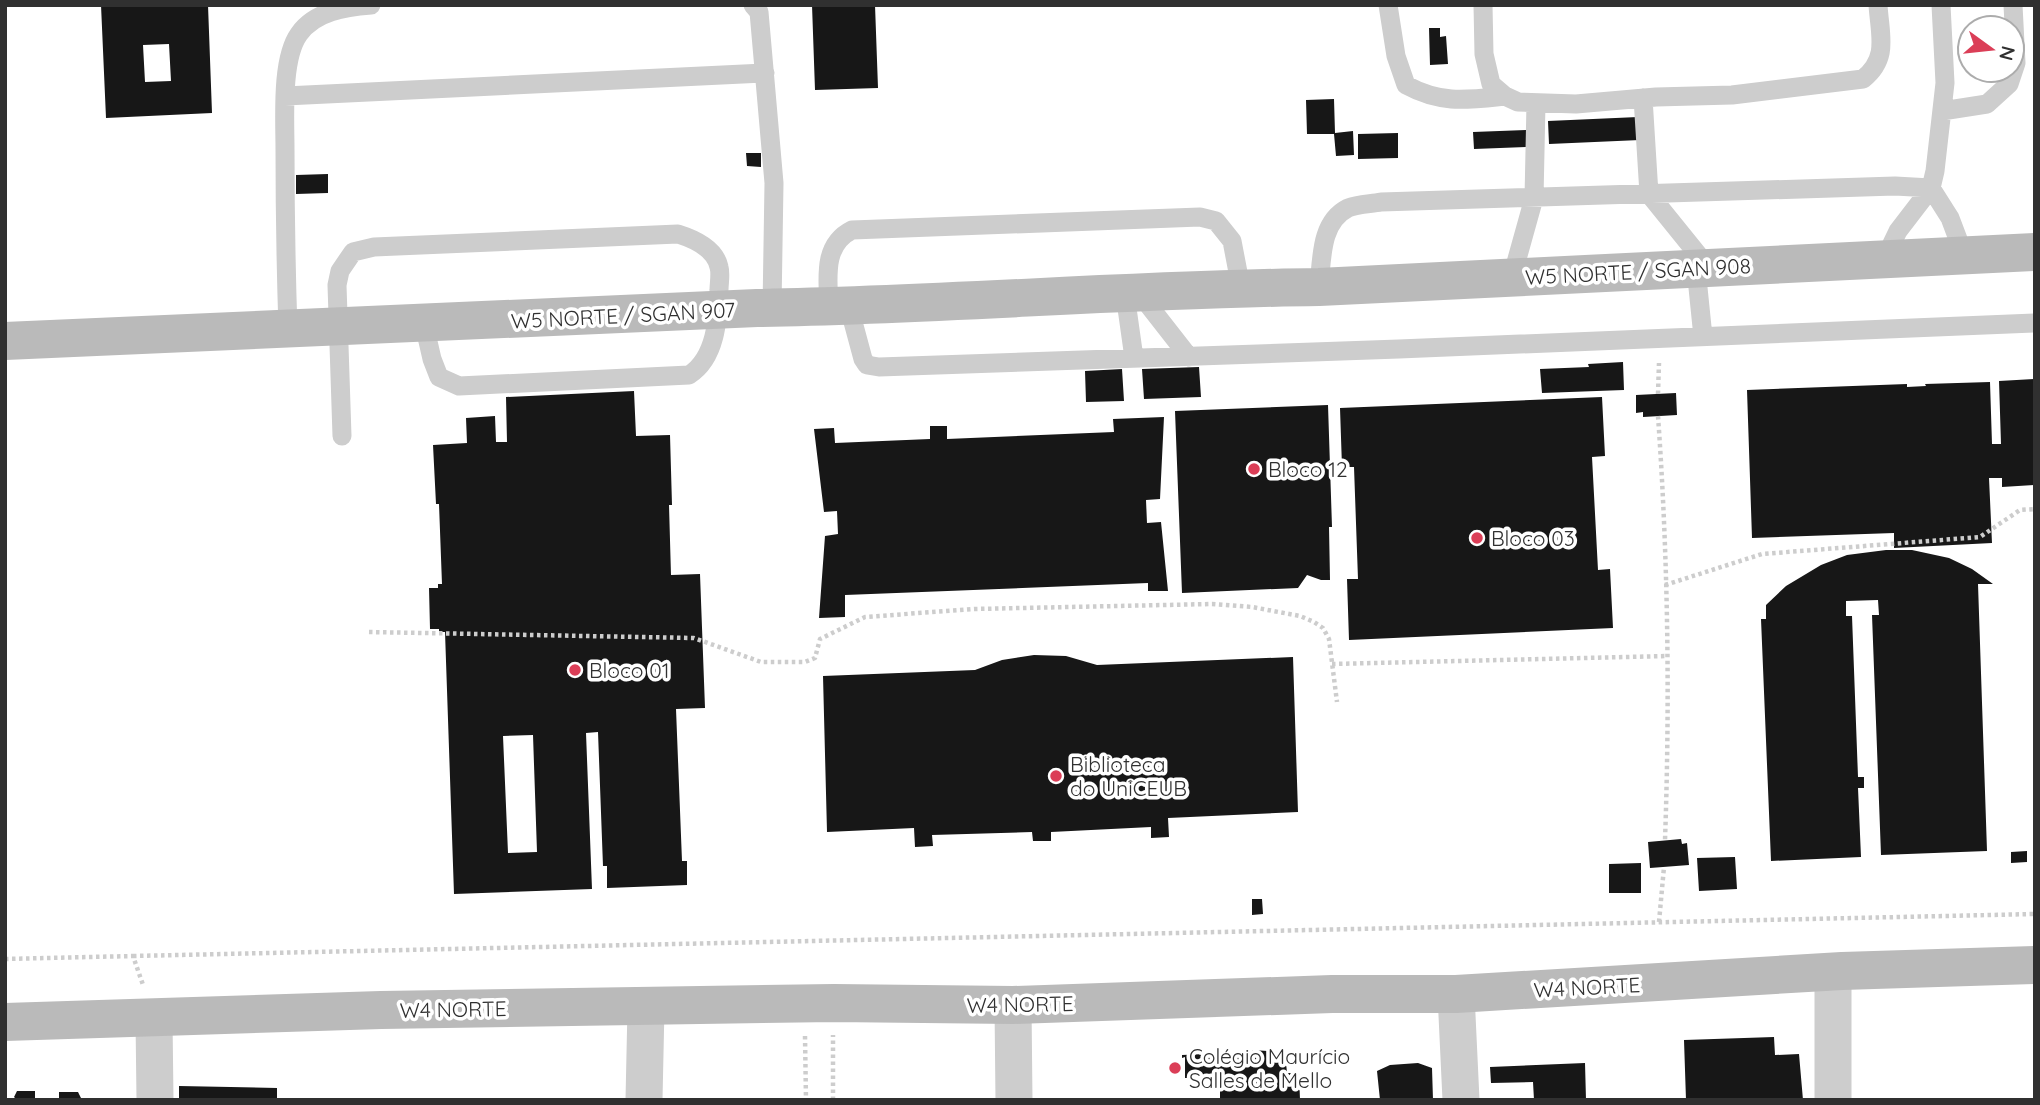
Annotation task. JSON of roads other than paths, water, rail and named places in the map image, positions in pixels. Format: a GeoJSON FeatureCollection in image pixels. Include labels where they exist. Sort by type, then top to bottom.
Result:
{"type":"FeatureCollection","features":[{"type":"Feature","properties":{"kind":"main road","name":"W5 NORTE / SGAN 908"},"geometry":{"type":"LineString","coordinates":[[1241,288],[1320,287],[2035,252]]}},
{"type":"Feature","properties":{"kind":"main road","name":"W5 NORTE / SGAN 907"},"geometry":{"type":"LineString","coordinates":[[5,341],[1241,288]]}},
{"type":"Feature","properties":{"kind":"main road","name":"W4 NORTE"},"geometry":{"type":"LineString","coordinates":[[5,1022],[381,1010],[820,1003],[1013,1005],[1332,994],[1456,993],[1833,972],[2035,965]]}},
{"type":"Feature","properties":{"kind":"street"},"geometry":{"type":"LineString","coordinates":[[1833,972],[1833,1100]]}},
{"type":"Feature","properties":{"kind":"street"},"geometry":{"type":"LineString","coordinates":[[1456,993],[1461,1100]]}},
{"type":"Feature","properties":{"kind":"street"},"geometry":{"type":"LineString","coordinates":[[1013,1005],[1014,1100]]}},
{"type":"Feature","properties":{"kind":"street"},"geometry":{"type":"LineString","coordinates":[[644,1100],[646,1007]]}},
{"type":"Feature","properties":{"kind":"street"},"geometry":{"type":"LineString","coordinates":[[154,1019],[155,1100]]}},
{"type":"Feature","properties":{"kind":"lane"},"geometry":{"type":"LineString","coordinates":[[288,330],[285,96],[289,60],[299,34],[312,21],[339,8],[371,5]]}},
{"type":"Feature","properties":{"kind":"lane"},"geometry":{"type":"LineString","coordinates":[[753,5],[759,12],[774,183],[772,307]]}},
{"type":"Feature","properties":{"kind":"lane"},"geometry":{"type":"LineString","coordinates":[[1388,5],[1396,56],[1406,85],[1423,94],[1450,100],[1504,96]]}},
{"type":"Feature","properties":{"kind":"lane"},"geometry":{"type":"LineString","coordinates":[[1483,5],[1485,54],[1491,84],[1517,103],[1576,104],[1643,98],[1732,95],[1863,79],[1877,65],[1881,55],[1878,5]]}},
{"type":"Feature","properties":{"kind":"lane"},"geometry":{"type":"LineString","coordinates":[[1885,258],[1898,231],[1931,188],[1945,83],[1941,5]]}},
{"type":"Feature","properties":{"kind":"lane"},"geometry":{"type":"LineString","coordinates":[[1942,111],[1987,104],[2008,84],[2016,63],[2013,5]]}},
{"type":"Feature","properties":{"kind":"lane"},"geometry":{"type":"LineString","coordinates":[[285,96],[765,73]]}},
{"type":"Feature","properties":{"kind":"lane"},"geometry":{"type":"LineString","coordinates":[[1643,98],[1648,194],[1702,267],[1703,337]]}},
{"type":"Feature","properties":{"kind":"lane"},"geometry":{"type":"LineString","coordinates":[[1513,277],[1534,198],[1536,103]]}},
{"type":"Feature","properties":{"kind":"lane"},"geometry":{"type":"LineString","coordinates":[[1320,287],[1324,239],[1334,218],[1350,207],[1381,202],[1895,186],[1931,188]]}},
{"type":"Feature","properties":{"kind":"lane"},"geometry":{"type":"LineString","coordinates":[[1931,188],[1950,218],[1964,255]]}},
{"type":"Feature","properties":{"kind":"lane"},"geometry":{"type":"LineString","coordinates":[[1241,288],[1232,241],[1216,221],[1200,217],[852,230],[842,235],[828,259],[839,307],[863,359],[867,365],[873,367],[2035,323]]}},
{"type":"Feature","properties":{"kind":"lane"},"geometry":{"type":"LineString","coordinates":[[342,436],[337,285],[340,271],[353,251],[374,247],[678,234],[698,240],[719,266],[718,311],[713,340],[699,369],[689,375],[459,386],[439,377],[424,324]]}},
{"type":"Feature","properties":{"kind":"lane"},"geometry":{"type":"LineString","coordinates":[[1132,293],[1189,357]]}},
{"type":"Feature","properties":{"kind":"lane"},"geometry":{"type":"LineString","coordinates":[[1132,293],[1134,358]]}},
{"type":"Feature","properties":{"kind":"place","name":"Bloco 12"},"geometry":{"type":"Point","coordinates":[1254,469]}},
{"type":"Feature","properties":{"kind":"place","name":"Bloco 03"},"geometry":{"type":"Point","coordinates":[1477,538]}},
{"type":"Feature","properties":{"kind":"place","name":"Bloco 01"},"geometry":{"type":"Point","coordinates":[575,670]}},
{"type":"Feature","properties":{"kind":"place","name":"Biblioteca do UniCEUB"},"geometry":{"type":"Point","coordinates":[1056,776]}},
{"type":"Feature","properties":{"kind":"place","name":"Colégio Maurício Salles de Mello"},"geometry":{"type":"Point","coordinates":[1175,1068]}}]}
